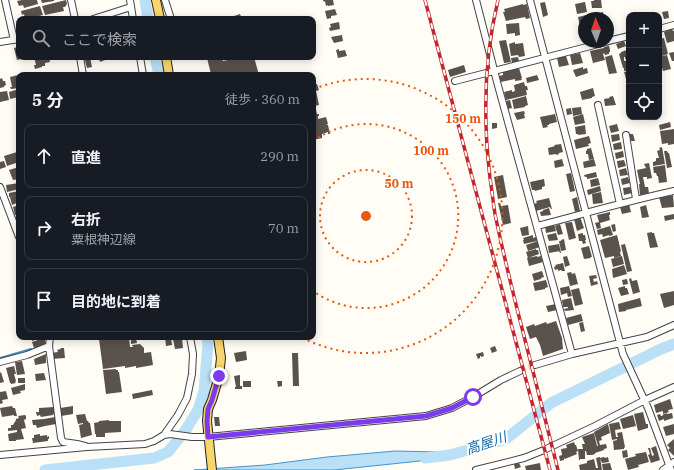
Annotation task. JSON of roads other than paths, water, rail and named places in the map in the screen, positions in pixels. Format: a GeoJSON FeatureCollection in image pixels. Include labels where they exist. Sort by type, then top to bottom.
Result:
{"type":"FeatureCollection","features":[{"type":"Feature","properties":{"kind":"main road"},"geometry":{"type":"LineString","coordinates":[[156,0],[159,16]]}},
{"type":"Feature","properties":{"kind":"main road"},"geometry":{"type":"LineString","coordinates":[[166,60],[168,72]]}},
{"type":"Feature","properties":{"kind":"main road"},"geometry":{"type":"LineString","coordinates":[[212,470],[207,421],[208,409],[218,382],[221,358],[218,340]]}},
{"type":"Feature","properties":{"kind":"street"},"geometry":{"type":"LineString","coordinates":[[5,0],[16,36]]}},
{"type":"Feature","properties":{"kind":"street"},"geometry":{"type":"LineString","coordinates":[[71,0],[74,16]]}},
{"type":"Feature","properties":{"kind":"street"},"geometry":{"type":"LineString","coordinates":[[130,0],[132,16]]}},
{"type":"Feature","properties":{"kind":"street"},"geometry":{"type":"LineString","coordinates":[[165,0],[170,16]]}},
{"type":"Feature","properties":{"kind":"street"},"geometry":{"type":"LineString","coordinates":[[476,0],[572,354]]}},
{"type":"Feature","properties":{"kind":"street"},"geometry":{"type":"LineString","coordinates":[[530,0],[623,354],[645,399],[671,466],[663,470]]}},
{"type":"Feature","properties":{"kind":"street"},"geometry":{"type":"LineString","coordinates":[[102,16],[131,7]]}},
{"type":"Feature","properties":{"kind":"street"},"geometry":{"type":"LineString","coordinates":[[662,28],[674,25]]}},
{"type":"Feature","properties":{"kind":"street"},"geometry":{"type":"LineString","coordinates":[[614,40],[626,37]]}},
{"type":"Feature","properties":{"kind":"street"},"geometry":{"type":"LineString","coordinates":[[0,42],[16,39]]}},
{"type":"Feature","properties":{"kind":"street"},"geometry":{"type":"LineString","coordinates":[[455,81],[582,48]]}},
{"type":"Feature","properties":{"kind":"street"},"geometry":{"type":"LineString","coordinates":[[81,60],[83,72]]}},
{"type":"Feature","properties":{"kind":"street"},"geometry":{"type":"LineString","coordinates":[[140,60],[142,72]]}},
{"type":"Feature","properties":{"kind":"street"},"geometry":{"type":"LineString","coordinates":[[598,105],[620,204]]}},
{"type":"Feature","properties":{"kind":"street"},"geometry":{"type":"LineString","coordinates":[[626,135],[636,200]]}},
{"type":"Feature","properties":{"kind":"street"},"geometry":{"type":"LineString","coordinates":[[0,187],[16,229]]}},
{"type":"Feature","properties":{"kind":"street"},"geometry":{"type":"LineString","coordinates":[[537,226],[674,191]]}},
{"type":"Feature","properties":{"kind":"street"},"geometry":{"type":"LineString","coordinates":[[535,365],[572,354],[647,337],[674,325]]}},
{"type":"Feature","properties":{"kind":"street"},"geometry":{"type":"LineString","coordinates":[[50,340],[49,346],[61,438],[63,442],[87,447]]}},
{"type":"Feature","properties":{"kind":"street"},"geometry":{"type":"LineString","coordinates":[[164,435],[178,416],[187,398],[192,374],[193,354],[191,340]]}},
{"type":"Feature","properties":{"kind":"street"},"geometry":{"type":"LineString","coordinates":[[0,362],[27,355],[49,346]]}},
{"type":"Feature","properties":{"kind":"street"},"geometry":{"type":"LineString","coordinates":[[0,455],[87,447],[145,444],[164,435],[170,434],[209,439],[426,416],[452,408],[520,371]]}},
{"type":"Feature","properties":{"kind":"street"},"geometry":{"type":"LineString","coordinates":[[476,470],[524,458],[544,450],[595,426],[645,399],[674,387]]}},
{"type":"Feature","properties":{"kind":"water"},"geometry":{"type":"Polygon","coordinates":[[[395,451],[438,452],[439,459],[334,470],[194,470],[265,465],[327,457],[395,451]]]}},
{"type":"Feature","properties":{"kind":"waterway"},"geometry":{"type":"LineString","coordinates":[[145,0],[148,16]]}},
{"type":"Feature","properties":{"kind":"waterway"},"geometry":{"type":"LineString","coordinates":[[156,60],[158,72]]}},
{"type":"Feature","properties":{"kind":"waterway"},"geometry":{"type":"LineString","coordinates":[[45,470],[154,458],[168,452],[185,431],[198,410],[204,391],[207,340]]}},
{"type":"Feature","properties":{"kind":"waterway","name":"高屋川"},"geometry":{"type":"LineString","coordinates":[[425,458],[450,455],[506,439],[551,403],[674,344]]}},
{"type":"Feature","properties":{"kind":"waterway"},"geometry":{"type":"LineString","coordinates":[[0,358],[31,349]]}},
{"type":"Feature","properties":{"kind":"tunnel"},"geometry":{"type":"LineString","coordinates":[[520,371],[535,365]]}},
{"type":"Feature","properties":{"kind":"railway"},"geometry":{"type":"LineString","coordinates":[[425,0],[550,470]]}},
{"type":"Feature","properties":{"kind":"railway"},"geometry":{"type":"LineString","coordinates":[[498,0],[493,22],[487,66],[486,133],[490,178],[495,214],[505,258],[558,470]]}}]}
